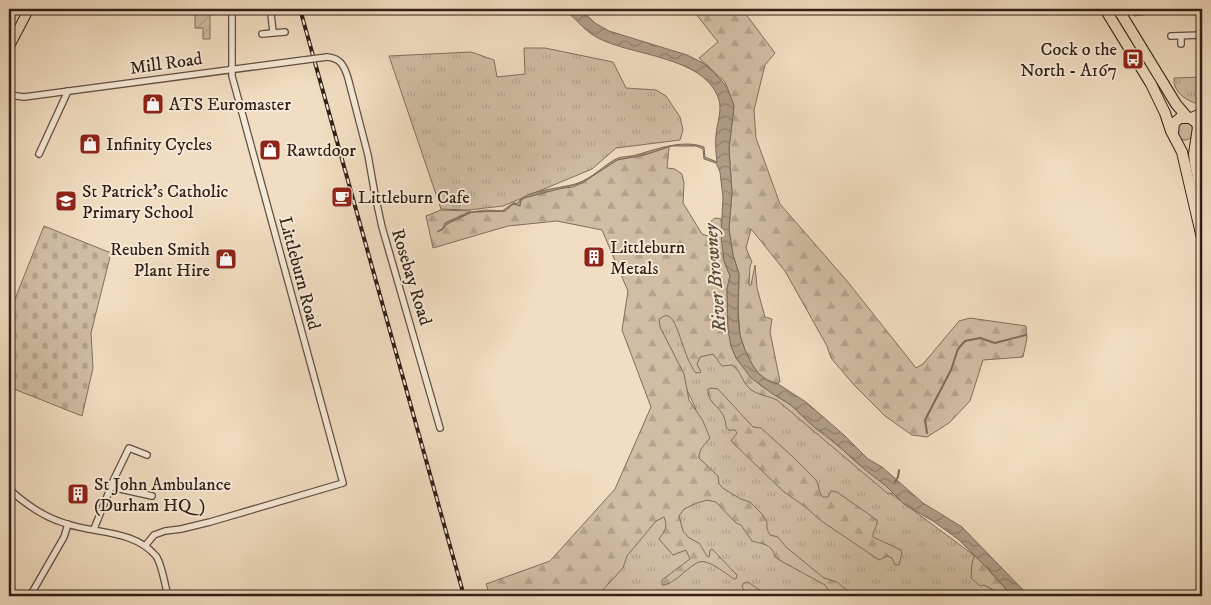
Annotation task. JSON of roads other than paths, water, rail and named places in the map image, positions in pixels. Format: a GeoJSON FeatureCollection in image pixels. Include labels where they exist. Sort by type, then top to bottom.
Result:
{"type":"FeatureCollection","features":[{"type":"Feature","properties":{"kind":"highway"},"geometry":{"type":"LineString","coordinates":[[1105,9],[1151,84],[1185,160],[1202,238]]}},
{"type":"Feature","properties":{"kind":"highway"},"geometry":{"type":"LineString","coordinates":[[1118,9],[1176,104],[1188,117],[1196,122],[1199,131],[1194,154],[1202,196]]}},
{"type":"Feature","properties":{"kind":"highway"},"geometry":{"type":"LineString","coordinates":[[1175,138],[1174,123],[1180,118],[1188,117]]}},
{"type":"Feature","properties":{"kind":"highway"},"geometry":{"type":"LineString","coordinates":[[1175,138],[1189,142],[1199,131]]}},
{"type":"Feature","properties":{"kind":"main road"},"geometry":{"type":"LineString","coordinates":[[9,47],[29,9]]}},
{"type":"Feature","properties":{"kind":"main road"},"geometry":{"type":"LineString","coordinates":[[1188,117],[1202,113]]}},
{"type":"Feature","properties":{"kind":"street","name":"Littleburn Road"},"geometry":{"type":"LineString","coordinates":[[145,546],[154,535],[165,531],[210,522],[343,483],[231,69],[232,9]]}},
{"type":"Feature","properties":{"kind":"street"},"geometry":{"type":"LineString","coordinates":[[268,9],[273,32]]}},
{"type":"Feature","properties":{"kind":"street"},"geometry":{"type":"LineString","coordinates":[[262,34],[285,32]]}},
{"type":"Feature","properties":{"kind":"street"},"geometry":{"type":"LineString","coordinates":[[1172,36],[1202,35]]}},
{"type":"Feature","properties":{"kind":"street"},"geometry":{"type":"LineString","coordinates":[[1180,36],[1181,44]]}},
{"type":"Feature","properties":{"kind":"street","name":"Mill Road"},"geometry":{"type":"LineString","coordinates":[[9,96],[24,97],[327,57]]}},
{"type":"Feature","properties":{"kind":"street","name":"Rosebay Road"},"geometry":{"type":"LineString","coordinates":[[327,57],[340,61],[345,68],[368,155],[374,195],[384,235],[440,428]]}},
{"type":"Feature","properties":{"kind":"street"},"geometry":{"type":"LineString","coordinates":[[39,154],[68,91]]}},
{"type":"Feature","properties":{"kind":"street"},"geometry":{"type":"LineString","coordinates":[[94,529],[129,448],[147,455]]}},
{"type":"Feature","properties":{"kind":"street"},"geometry":{"type":"LineString","coordinates":[[111,487],[152,496]]}},
{"type":"Feature","properties":{"kind":"street"},"geometry":{"type":"LineString","coordinates":[[9,489],[46,515],[68,524],[132,538],[145,546],[157,558],[168,596]]}},
{"type":"Feature","properties":{"kind":"street"},"geometry":{"type":"LineString","coordinates":[[30,596],[64,537],[68,524]]}},
{"type":"Feature","properties":{"kind":"water"},"geometry":{"type":"Polygon","coordinates":[[[563,9],[580,9],[595,23],[609,31],[687,55],[710,68],[727,87],[734,106],[729,149],[732,192],[729,229],[733,255],[739,274],[738,317],[740,335],[753,366],[767,380],[778,384],[806,402],[868,459],[882,467],[923,503],[962,527],[1029,596],[1012,596],[958,539],[933,521],[905,505],[885,485],[825,434],[814,427],[791,405],[751,378],[736,358],[731,346],[728,329],[727,289],[730,276],[724,261],[721,235],[723,198],[720,172],[716,163],[704,159],[703,149],[696,146],[672,146],[644,155],[617,160],[582,183],[521,200],[528,195],[536,192],[583,181],[616,159],[679,144],[696,145],[704,147],[705,157],[717,162],[716,138],[720,107],[718,97],[710,83],[697,73],[682,65],[598,38],[588,32],[563,9]]]}},
{"type":"Feature","properties":{"kind":"water"},"geometry":{"type":"Polygon","coordinates":[[[521,200],[520,206],[513,204],[505,211],[473,212],[485,210],[502,211],[513,203],[518,203],[521,200]]]}},
{"type":"Feature","properties":{"kind":"water"},"geometry":{"type":"Polygon","coordinates":[[[471,213],[447,224],[442,230],[437,232],[443,228],[445,223],[471,213]]]}},
{"type":"Feature","properties":{"kind":"waterway"},"geometry":{"type":"LineString","coordinates":[[927,433],[925,420],[951,370],[958,349],[965,341],[980,338],[995,343],[1026,335]]}},
{"type":"Feature","properties":{"kind":"waterway"},"geometry":{"type":"LineString","coordinates":[[895,482],[899,470]]}},
{"type":"Feature","properties":{"kind":"railway"},"geometry":{"type":"LineString","coordinates":[[300,9],[464,596]]}},
{"type":"Feature","properties":{"kind":"place","name":"Cock o the North - A167"},"geometry":{"type":"Point","coordinates":[1133,59]}},
{"type":"Feature","properties":{"kind":"place","name":"ATS Euromaster"},"geometry":{"type":"Point","coordinates":[153,104]}},
{"type":"Feature","properties":{"kind":"place","name":"Infinity Cycles"},"geometry":{"type":"Point","coordinates":[90,144]}},
{"type":"Feature","properties":{"kind":"place","name":"Rawtdoor"},"geometry":{"type":"Point","coordinates":[270,150]}},
{"type":"Feature","properties":{"kind":"place","name":"Littleburn Cafe"},"geometry":{"type":"Point","coordinates":[342,197]}},
{"type":"Feature","properties":{"kind":"place","name":"St Patrick's Catholic Primary School"},"geometry":{"type":"Point","coordinates":[66,201]}},
{"type":"Feature","properties":{"kind":"place","name":"Littleburn Metals"},"geometry":{"type":"Point","coordinates":[594,257]}},
{"type":"Feature","properties":{"kind":"place","name":"Reuben Smith Plant Hire"},"geometry":{"type":"Point","coordinates":[226,259]}},
{"type":"Feature","properties":{"kind":"place","name":"St John Ambulance (Durham HQ)"},"geometry":{"type":"Point","coordinates":[78,494]}},
{"type":"Feature","properties":{"kind":"water label","name":"River Browney"},"geometry":{"type":"Point","coordinates":[714,278]}}]}
